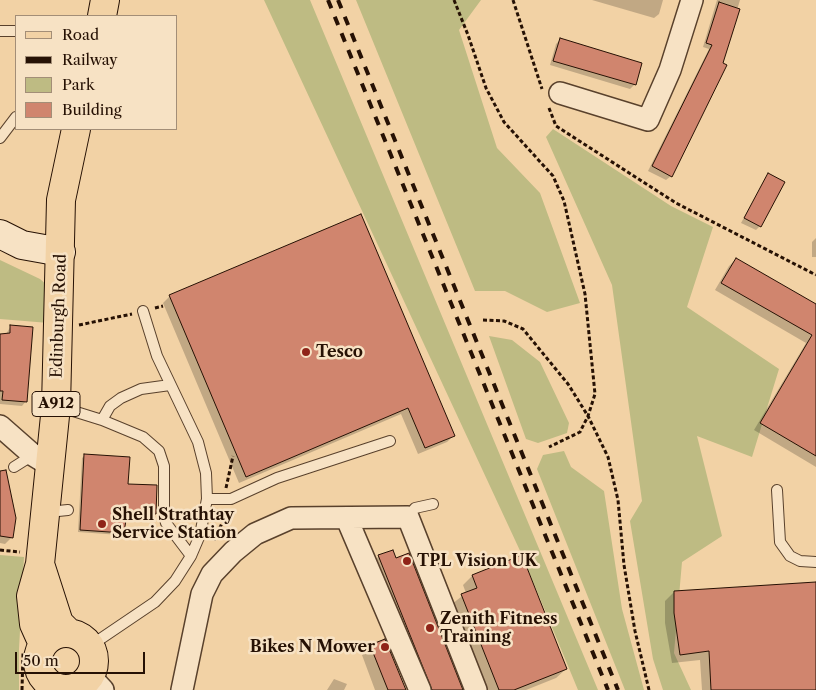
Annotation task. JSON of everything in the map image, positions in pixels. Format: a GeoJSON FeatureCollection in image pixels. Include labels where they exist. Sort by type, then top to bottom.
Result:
{"type":"FeatureCollection","features":[{"type":"Feature","properties":{"kind":"main road"},"geometry":{"type":"LineString","coordinates":[[102,15],[105,0]]}},
{"type":"Feature","properties":{"kind":"main road","name":"Edinburgh Road"},"geometry":{"type":"LineString","coordinates":[[43,644],[34,624],[32,596],[56,511],[42,461],[56,406],[62,200],[76,130]]}},
{"type":"Feature","properties":{"kind":"main road","name":"Edinburgh Road"},"geometry":{"type":"LineString","coordinates":[[40,564],[59,623],[79,640]]}},
{"type":"Feature","properties":{"kind":"main road"},"geometry":{"type":"LineString","coordinates":[[60,634],[79,640],[94,663],[71,686],[39,668],[38,659],[43,644],[60,634]]}},
{"type":"Feature","properties":{"kind":"street"},"geometry":{"type":"LineString","coordinates":[[549,97],[648,120],[670,70],[692,0]]}},
{"type":"Feature","properties":{"kind":"street"},"geometry":{"type":"LineString","coordinates":[[0,234],[22,245],[61,252]]}},
{"type":"Feature","properties":{"kind":"street"},"geometry":{"type":"LineString","coordinates":[[0,426],[42,461]]}},
{"type":"Feature","properties":{"kind":"street"},"geometry":{"type":"LineString","coordinates":[[182,690],[202,594],[212,574],[233,552],[255,534],[291,518],[408,517],[476,690]]}},
{"type":"Feature","properties":{"kind":"street"},"geometry":{"type":"LineString","coordinates":[[347,519],[420,690]]}},
{"type":"Feature","properties":{"kind":"lane"},"geometry":{"type":"LineString","coordinates":[[0,31],[15,31]]}},
{"type":"Feature","properties":{"kind":"lane"},"geometry":{"type":"LineString","coordinates":[[0,138],[15,118]]}},
{"type":"Feature","properties":{"kind":"lane"},"geometry":{"type":"LineString","coordinates":[[79,640],[155,602],[175,581],[191,556],[200,535],[207,499],[206,473],[198,442],[157,356],[143,311]]}},
{"type":"Feature","properties":{"kind":"lane"},"geometry":{"type":"LineString","coordinates":[[102,420],[110,406],[121,398],[141,390],[170,385]]}},
{"type":"Feature","properties":{"kind":"lane"},"geometry":{"type":"LineString","coordinates":[[56,406],[102,420],[143,437],[159,451],[164,466],[164,516],[166,523],[191,556]]}},
{"type":"Feature","properties":{"kind":"lane"},"geometry":{"type":"LineString","coordinates":[[207,499],[231,499],[277,478],[390,441]]}},
{"type":"Feature","properties":{"kind":"lane"},"geometry":{"type":"LineString","coordinates":[[14,467],[42,461]]}},
{"type":"Feature","properties":{"kind":"lane"},"geometry":{"type":"LineString","coordinates":[[777,490],[780,542],[790,556],[800,561],[816,562]]}},
{"type":"Feature","properties":{"kind":"lane"},"geometry":{"type":"LineString","coordinates":[[408,517],[416,508],[434,504]]}},
{"type":"Feature","properties":{"kind":"path"},"geometry":{"type":"LineString","coordinates":[[454,0],[486,88],[504,122],[552,176],[564,202],[585,294],[595,394],[588,416],[580,432],[549,447]]}},
{"type":"Feature","properties":{"kind":"path"},"geometry":{"type":"LineString","coordinates":[[513,0],[549,97],[556,126],[676,203],[816,275]]}},
{"type":"Feature","properties":{"kind":"path"},"geometry":{"type":"LineString","coordinates":[[59,328],[100,322],[162,306]]}},
{"type":"Feature","properties":{"kind":"path"},"geometry":{"type":"LineString","coordinates":[[483,320],[504,321],[523,329],[568,384],[588,416],[608,457],[618,500],[624,565],[633,621],[649,690]]}},
{"type":"Feature","properties":{"kind":"green space"},"geometry":{"type":"Polygon","coordinates":[[[264,0],[310,0],[598,690],[578,690],[522,555],[264,0]]]}},
{"type":"Feature","properties":{"kind":"green space"},"geometry":{"type":"Polygon","coordinates":[[[356,0],[481,0],[459,30],[497,148],[540,193],[580,303],[547,312],[505,291],[475,291],[356,0]]]}},
{"type":"Feature","properties":{"kind":"green space"},"geometry":{"type":"Polygon","coordinates":[[[553,129],[671,206],[713,227],[687,307],[779,369],[752,457],[697,436],[722,536],[682,562],[674,653],[691,690],[663,690],[653,659],[630,521],[642,501],[612,285],[546,137],[553,129]]]}},
{"type":"Feature","properties":{"kind":"green space"},"geometry":{"type":"Polygon","coordinates":[[[0,260],[40,279],[47,285],[49,323],[0,319],[0,260]]]}},
{"type":"Feature","properties":{"kind":"green space"},"geometry":{"type":"Polygon","coordinates":[[[489,336],[512,340],[540,362],[569,423],[567,433],[538,443],[526,439],[489,336]]]}},
{"type":"Feature","properties":{"kind":"green space"},"geometry":{"type":"Polygon","coordinates":[[[564,451],[571,467],[604,491],[622,609],[644,690],[625,690],[537,469],[543,455],[564,451]]]}},
{"type":"Feature","properties":{"kind":"green space"},"geometry":{"type":"Polygon","coordinates":[[[0,555],[24,557],[19,649],[19,690],[0,690],[0,555]]]}},
{"type":"Feature","properties":{"kind":"building"},"geometry":{"type":"Polygon","coordinates":[[[719,2],[740,9],[723,63],[727,65],[672,177],[652,166],[712,45],[706,43],[719,2]]]}},
{"type":"Feature","properties":{"kind":"building"},"geometry":{"type":"Polygon","coordinates":[[[560,38],[642,63],[636,85],[553,61],[560,38]]]}},
{"type":"Feature","properties":{"kind":"building"},"geometry":{"type":"Polygon","coordinates":[[[768,173],[785,182],[761,227],[744,218],[768,173]]]}},
{"type":"Feature","properties":{"kind":"building","name":"Tesco"},"geometry":{"type":"Polygon","coordinates":[[[361,214],[455,436],[425,448],[408,408],[246,477],[169,295],[361,214]]]}},
{"type":"Feature","properties":{"kind":"building"},"geometry":{"type":"Polygon","coordinates":[[[736,258],[816,304],[816,456],[760,423],[812,335],[721,283],[736,258]]]}},
{"type":"Feature","properties":{"kind":"building"},"geometry":{"type":"Polygon","coordinates":[[[10,325],[33,327],[27,402],[2,400],[3,391],[0,391],[0,334],[10,333],[10,325]]]}},
{"type":"Feature","properties":{"kind":"building"},"geometry":{"type":"Polygon","coordinates":[[[84,454],[130,457],[128,484],[157,485],[156,514],[127,513],[124,533],[80,530],[84,454]]]}},
{"type":"Feature","properties":{"kind":"building"},"geometry":{"type":"Polygon","coordinates":[[[6,470],[16,518],[13,538],[0,536],[0,471],[6,470]]]}},
{"type":"Feature","properties":{"kind":"building"},"geometry":{"type":"Polygon","coordinates":[[[393,550],[396,558],[409,553],[463,690],[432,690],[378,555],[393,550]]]}},
{"type":"Feature","properties":{"kind":"building"},"geometry":{"type":"Polygon","coordinates":[[[522,555],[567,669],[514,690],[499,690],[461,594],[477,588],[472,575],[522,555]]]}},
{"type":"Feature","properties":{"kind":"building"},"geometry":{"type":"Polygon","coordinates":[[[816,582],[816,690],[711,690],[709,651],[680,655],[674,613],[674,591],[816,582]]]}},
{"type":"Feature","properties":{"kind":"building"},"geometry":{"type":"Polygon","coordinates":[[[385,639],[406,690],[388,690],[370,645],[385,639]]]}},
{"type":"Feature","properties":{"kind":"railway"},"geometry":{"type":"LineString","coordinates":[[328,0],[608,690]]}},
{"type":"Feature","properties":{"kind":"railway"},"geometry":{"type":"LineString","coordinates":[[338,0],[618,690]]}},
{"type":"Feature","properties":{"kind":"place","name":"Tesco"},"geometry":{"type":"Point","coordinates":[306,352]}},
{"type":"Feature","properties":{"kind":"place","name":"Shell Strathtay Service Station"},"geometry":{"type":"Point","coordinates":[102,524]}},
{"type":"Feature","properties":{"kind":"place","name":"TPL Vision UK"},"geometry":{"type":"Point","coordinates":[407,561]}},
{"type":"Feature","properties":{"kind":"place","name":"Zenith Fitness Training"},"geometry":{"type":"Point","coordinates":[430,628]}},
{"type":"Feature","properties":{"kind":"place","name":"Bikes N Mower"},"geometry":{"type":"Point","coordinates":[385,647]}}]}
